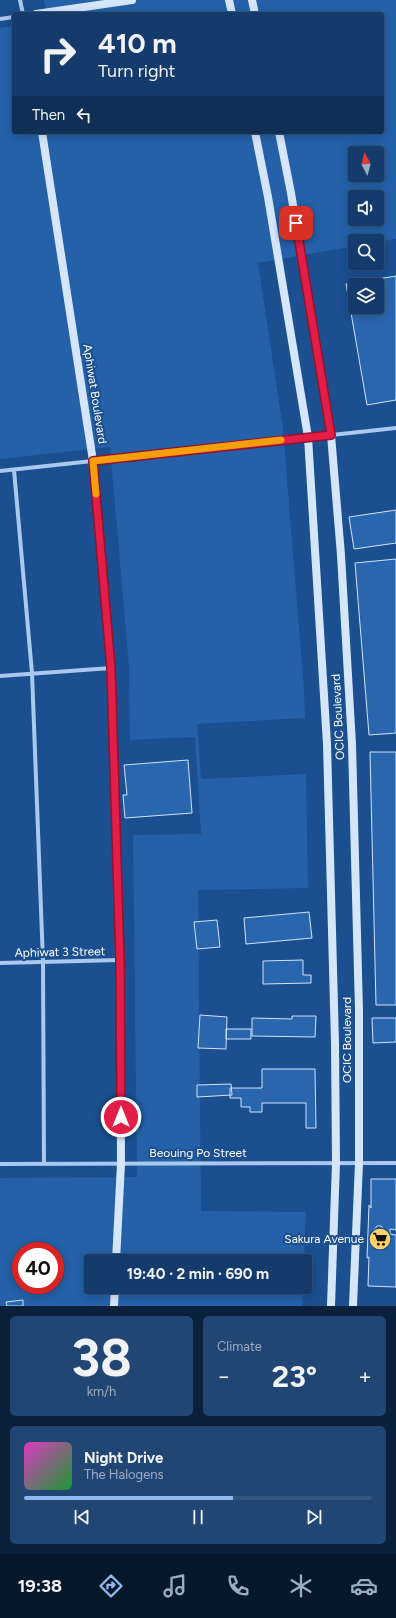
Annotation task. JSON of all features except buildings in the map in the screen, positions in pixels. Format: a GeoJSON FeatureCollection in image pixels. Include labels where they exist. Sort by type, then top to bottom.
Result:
{"type":"FeatureCollection","features":[{"type":"Feature","properties":{"kind":"street"},"geometry":{"type":"LineString","coordinates":[[20,0],[23,12]]}},
{"type":"Feature","properties":{"kind":"street"},"geometry":{"type":"LineString","coordinates":[[50,12],[132,0]]}},
{"type":"Feature","properties":{"kind":"street"},"geometry":{"type":"LineString","coordinates":[[229,0],[232,12]]}},
{"type":"Feature","properties":{"kind":"street"},"geometry":{"type":"LineString","coordinates":[[252,0],[255,12]]}},
{"type":"Feature","properties":{"kind":"street"},"geometry":{"type":"LineString","coordinates":[[0,19],[12,17]]}},
{"type":"Feature","properties":{"kind":"street","name":"Aphiwat Boulevard"},"geometry":{"type":"LineString","coordinates":[[42,134],[93,461],[111,668],[120,960],[121,1164],[116,1254]]}},
{"type":"Feature","properties":{"kind":"street","name":"OCIC Boulevard"},"geometry":{"type":"LineString","coordinates":[[255,134],[268,197],[308,437],[327,744],[335,1043],[336,1163],[331,1306]]}},
{"type":"Feature","properties":{"kind":"street","name":"OCIC Boulevard"},"geometry":{"type":"LineString","coordinates":[[279,134],[291,193],[331,435],[338,505],[352,744],[359,1010],[358,1163],[353,1306]]}},
{"type":"Feature","properties":{"kind":"street"},"geometry":{"type":"LineString","coordinates":[[0,471],[396,428]]}},
{"type":"Feature","properties":{"kind":"street"},"geometry":{"type":"LineString","coordinates":[[14,470],[32,673],[43,962],[44,1164]]}},
{"type":"Feature","properties":{"kind":"street"},"geometry":{"type":"LineString","coordinates":[[0,676],[111,668]]}},
{"type":"Feature","properties":{"kind":"street","name":"Aphiwat 3 Street"},"geometry":{"type":"LineString","coordinates":[[0,963],[120,960]]}},
{"type":"Feature","properties":{"kind":"street","name":"Beouing Po Street"},"geometry":{"type":"LineString","coordinates":[[0,1164],[396,1162]]}},
{"type":"Feature","properties":{"kind":"street"},"geometry":{"type":"LineString","coordinates":[[114,1306],[115,1294]]}},
{"type":"Feature","properties":{"kind":"shaded area"},"geometry":{"type":"Polygon","coordinates":[[[44,0],[396,0],[396,239],[384,241],[384,234],[348,234],[348,247],[258,263],[283,429],[304,689],[305,718],[197,724],[201,779],[306,774],[308,888],[198,890],[201,1211],[306,1212],[304,1254],[84,1254],[84,1294],[303,1294],[302,1306],[0,1306],[0,1178],[137,1177],[133,835],[201,834],[195,737],[130,740],[129,667],[110,447],[0,459],[0,28],[12,26],[12,134],[384,134],[384,12],[47,12],[44,0]]]}},
{"type":"Feature","properties":{"kind":"slow traffic"},"geometry":{"type":"LineString","coordinates":[[96,494],[93,461],[281,440]]}},
{"type":"Feature","properties":{"kind":"place","name":"Sakura Avenue"},"geometry":{"type":"Point","coordinates":[380,1239]}},
{"type":"Feature","properties":{"kind":"route"},"geometry":{"type":"LineString","coordinates":[[121,1117],[120,960],[111,668],[93,461],[331,435],[296,223]]}}]}
